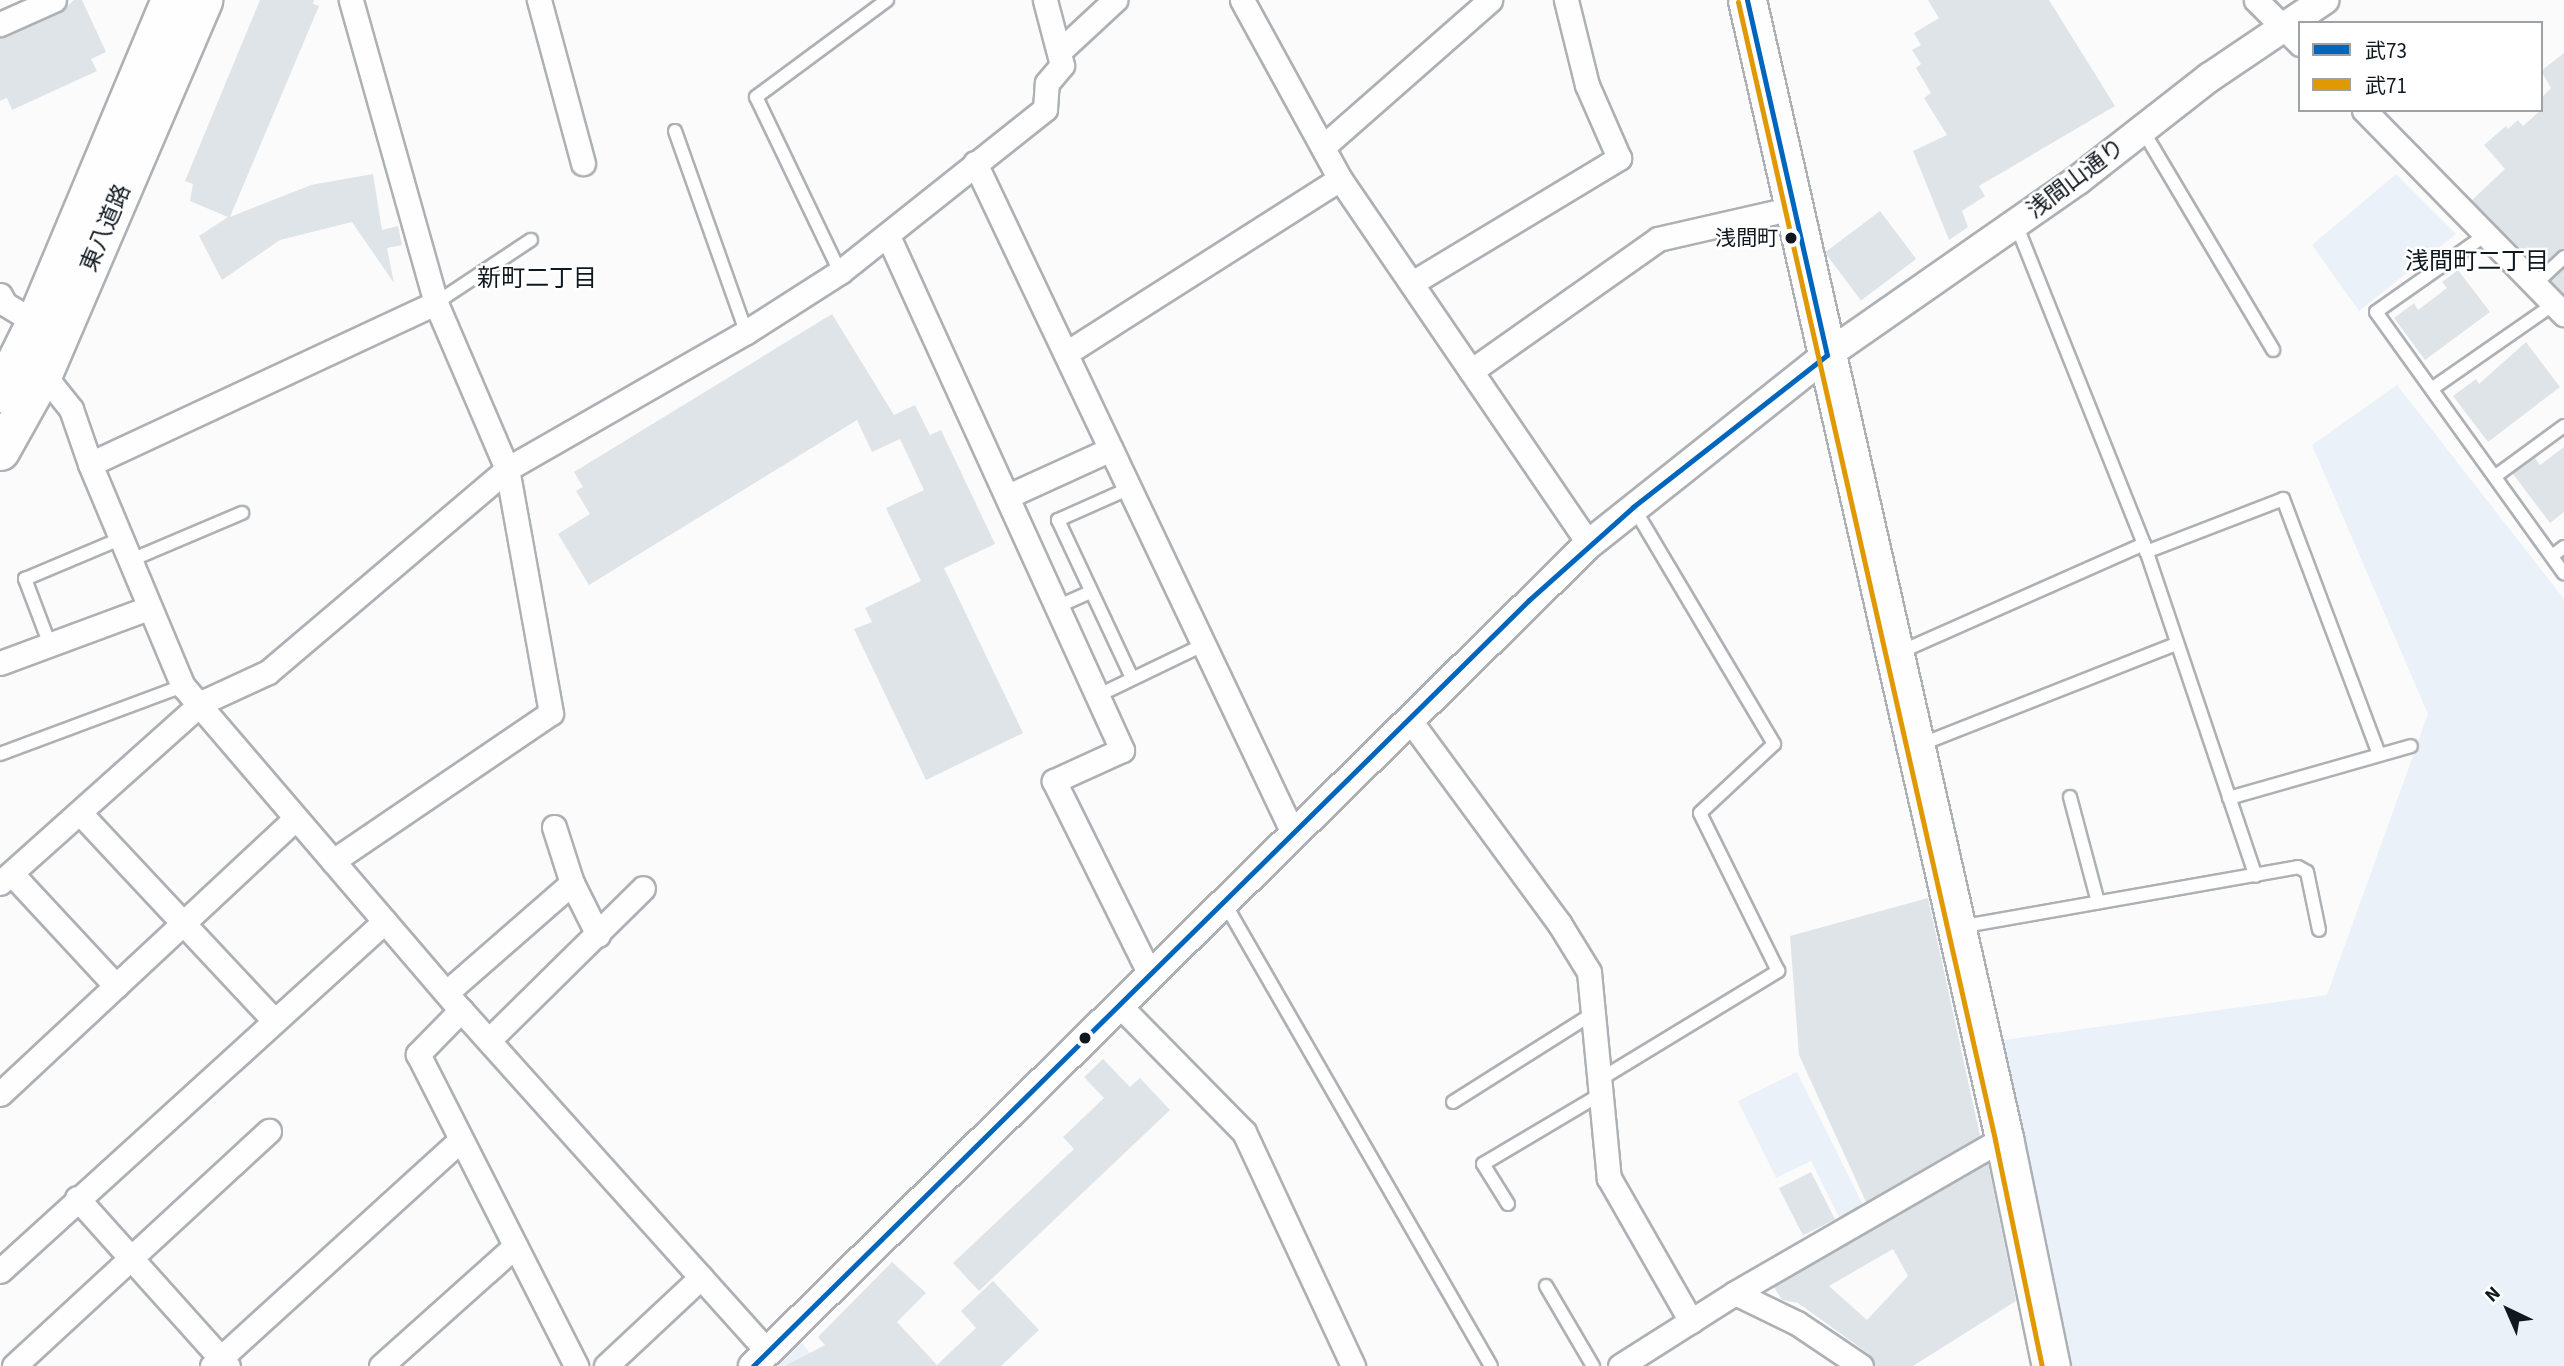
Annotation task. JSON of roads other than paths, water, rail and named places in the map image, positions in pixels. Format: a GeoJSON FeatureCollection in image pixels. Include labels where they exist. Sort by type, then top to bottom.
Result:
{"type":"FeatureCollection","features":[{"type":"Feature","properties":{"kind":"main road","name":"東八道路"},"geometry":{"type":"LineString","coordinates":[[0,393],[36,322],[170,0]]}},
{"type":"Feature","properties":{"kind":"main road","name":"東八道路"},"geometry":{"type":"LineString","coordinates":[[0,452],[43,374],[203,0]]}},
{"type":"Feature","properties":{"kind":"main road"},"geometry":{"type":"LineString","coordinates":[[1747,0],[1913,747],[2004,1138],[2051,1366]]}},
{"type":"Feature","properties":{"kind":"street"},"geometry":{"type":"LineString","coordinates":[[0,24],[54,0]]}},
{"type":"Feature","properties":{"kind":"street"},"geometry":{"type":"LineString","coordinates":[[333,862],[551,713],[507,469],[436,303],[351,0]]}},
{"type":"Feature","properties":{"kind":"street"},"geometry":{"type":"LineString","coordinates":[[540,0],[583,163]]}},
{"type":"Feature","properties":{"kind":"street"},"geometry":{"type":"LineString","coordinates":[[116,986],[6,878],[201,702],[268,672],[507,469],[746,332],[840,272],[1045,109],[1047,83],[1062,65],[1061,50],[1045,0]]}},
{"type":"Feature","properties":{"kind":"street"},"geometry":{"type":"LineString","coordinates":[[1061,50],[1115,0]]}},
{"type":"Feature","properties":{"kind":"street"},"geometry":{"type":"LineString","coordinates":[[1242,0],[1325,145],[1340,179],[1589,544]]}},
{"type":"Feature","properties":{"kind":"street"},"geometry":{"type":"LineString","coordinates":[[1325,145],[1490,0]]}},
{"type":"Feature","properties":{"kind":"street"},"geometry":{"type":"LineString","coordinates":[[1412,283],[1619,158],[1587,85],[1566,0]]}},
{"type":"Feature","properties":{"kind":"street"},"geometry":{"type":"LineString","coordinates":[[2256,0],[2291,35]]}},
{"type":"Feature","properties":{"kind":"street","name":"浅間山通り"},"geometry":{"type":"LineString","coordinates":[[2304,21],[2324,0]]}},
{"type":"Feature","properties":{"kind":"street","name":"浅間山通り"},"geometry":{"type":"LineString","coordinates":[[760,1359],[1293,832],[1589,544],[1827,355],[2016,224],[2142,129],[2291,35]]}},
{"type":"Feature","properties":{"kind":"street"},"geometry":{"type":"LineString","coordinates":[[2366,112],[2484,236],[2559,309]]}},
{"type":"Feature","properties":{"kind":"street"},"geometry":{"type":"LineString","coordinates":[[975,163],[1068,352],[1111,449],[1293,832]]}},
{"type":"Feature","properties":{"kind":"street"},"geometry":{"type":"LineString","coordinates":[[1068,352],[1340,179]]}},
{"type":"Feature","properties":{"kind":"street"},"geometry":{"type":"LineString","coordinates":[[1471,371],[1658,239],[1793,208]]}},
{"type":"Feature","properties":{"kind":"street"},"geometry":{"type":"LineString","coordinates":[[888,236],[1059,606],[1122,750],[1054,781],[1150,974]]}},
{"type":"Feature","properties":{"kind":"street"},"geometry":{"type":"LineString","coordinates":[[0,295],[5,304],[36,322]]}},
{"type":"Feature","properties":{"kind":"street"},"geometry":{"type":"LineString","coordinates":[[90,464],[436,303]]}},
{"type":"Feature","properties":{"kind":"street"},"geometry":{"type":"LineString","coordinates":[[43,374],[71,408],[120,540],[183,686],[201,702],[295,819],[454,1001],[701,1277],[760,1359]]}},
{"type":"Feature","properties":{"kind":"street"},"geometry":{"type":"LineString","coordinates":[[1008,496],[1111,449]]}},
{"type":"Feature","properties":{"kind":"street"},"geometry":{"type":"LineString","coordinates":[[0,663],[149,608]]}},
{"type":"Feature","properties":{"kind":"street"},"geometry":{"type":"LineString","coordinates":[[1409,719],[1559,923],[1589,972],[1609,1178],[1691,1321]]}},
{"type":"Feature","properties":{"kind":"street"},"geometry":{"type":"LineString","coordinates":[[80,813],[274,1020]]}},
{"type":"Feature","properties":{"kind":"street"},"geometry":{"type":"LineString","coordinates":[[0,1094],[295,819]]}},
{"type":"Feature","properties":{"kind":"street"},"geometry":{"type":"LineString","coordinates":[[554,827],[572,883],[598,935]]}},
{"type":"Feature","properties":{"kind":"street"},"geometry":{"type":"LineString","coordinates":[[572,883],[454,1001],[418,1054],[459,1141],[576,1366]]}},
{"type":"Feature","properties":{"kind":"street"},"geometry":{"type":"LineString","coordinates":[[489,1040],[643,888]]}},
{"type":"Feature","properties":{"kind":"street"},"geometry":{"type":"LineString","coordinates":[[0,1271],[77,1198],[385,921]]}},
{"type":"Feature","properties":{"kind":"street"},"geometry":{"type":"LineString","coordinates":[[1119,1005],[1244,1132],[1353,1366]]}},
{"type":"Feature","properties":{"kind":"street"},"geometry":{"type":"LineString","coordinates":[[13,1366],[269,1131]]}},
{"type":"Feature","properties":{"kind":"street"},"geometry":{"type":"LineString","coordinates":[[1620,1366],[1735,1293],[2004,1138]]}},
{"type":"Feature","properties":{"kind":"street"},"geometry":{"type":"LineString","coordinates":[[77,1198],[220,1363],[459,1141]]}},
{"type":"Feature","properties":{"kind":"street"},"geometry":{"type":"LineString","coordinates":[[381,1366],[515,1247]]}},
{"type":"Feature","properties":{"kind":"street"},"geometry":{"type":"LineString","coordinates":[[607,1366],[701,1277]]}},
{"type":"Feature","properties":{"kind":"street"},"geometry":{"type":"LineString","coordinates":[[1735,1293],[1797,1323],[1861,1366]]}},
{"type":"Feature","properties":{"kind":"lane"},"geometry":{"type":"LineString","coordinates":[[840,272],[756,97],[887,0]]}},
{"type":"Feature","properties":{"kind":"lane"},"geometry":{"type":"LineString","coordinates":[[2142,129],[2273,351]]}},
{"type":"Feature","properties":{"kind":"lane"},"geometry":{"type":"LineString","coordinates":[[675,131],[746,332]]}},
{"type":"Feature","properties":{"kind":"lane"},"geometry":{"type":"LineString","coordinates":[[2016,224],[2145,548],[2256,876]]}},
{"type":"Feature","properties":{"kind":"lane"},"geometry":{"type":"LineString","coordinates":[[2484,236],[2376,312],[2497,475],[2564,573]]}},
{"type":"Feature","properties":{"kind":"lane"},"geometry":{"type":"LineString","coordinates":[[436,303],[531,240]]}},
{"type":"Feature","properties":{"kind":"lane"},"geometry":{"type":"LineString","coordinates":[[2534,285],[2564,257]]}},
{"type":"Feature","properties":{"kind":"lane"},"geometry":{"type":"LineString","coordinates":[[2433,388],[2559,309]]}},
{"type":"Feature","properties":{"kind":"lane"},"geometry":{"type":"LineString","coordinates":[[2497,475],[2564,426]]}},
{"type":"Feature","properties":{"kind":"lane"},"geometry":{"type":"LineString","coordinates":[[1130,488],[1058,520],[1132,678]]}},
{"type":"Feature","properties":{"kind":"lane"},"geometry":{"type":"LineString","coordinates":[[1894,654],[2145,548],[2283,499],[2379,754]]}},
{"type":"Feature","properties":{"kind":"lane"},"geometry":{"type":"LineString","coordinates":[[1508,1205],[1483,1164],[1778,971],[1700,813],[1774,744],[1633,507]]}},
{"type":"Feature","properties":{"kind":"lane"},"geometry":{"type":"LineString","coordinates":[[130,561],[242,513]]}},
{"type":"Feature","properties":{"kind":"lane"},"geometry":{"type":"LineString","coordinates":[[50,645],[25,579],[120,540]]}},
{"type":"Feature","properties":{"kind":"lane"},"geometry":{"type":"LineString","coordinates":[[2552,556],[2564,547]]}},
{"type":"Feature","properties":{"kind":"lane"},"geometry":{"type":"LineString","coordinates":[[1059,606],[1091,592]]}},
{"type":"Feature","properties":{"kind":"lane"},"geometry":{"type":"LineString","coordinates":[[1913,747],[2176,644]]}},
{"type":"Feature","properties":{"kind":"lane"},"geometry":{"type":"LineString","coordinates":[[1099,695],[1203,645]]}},
{"type":"Feature","properties":{"kind":"lane"},"geometry":{"type":"LineString","coordinates":[[0,754],[183,686]]}},
{"type":"Feature","properties":{"kind":"lane"},"geometry":{"type":"LineString","coordinates":[[2229,798],[2411,746]]}},
{"type":"Feature","properties":{"kind":"lane"},"geometry":{"type":"LineString","coordinates":[[2070,797],[2098,902]]}},
{"type":"Feature","properties":{"kind":"lane"},"geometry":{"type":"LineString","coordinates":[[1955,928],[2298,867],[2307,872],[2319,930]]}},
{"type":"Feature","properties":{"kind":"lane"},"geometry":{"type":"LineString","coordinates":[[1224,902],[1491,1366]]}},
{"type":"Feature","properties":{"kind":"lane"},"geometry":{"type":"LineString","coordinates":[[1453,1102],[1594,1013]]}},
{"type":"Feature","properties":{"kind":"lane"},"geometry":{"type":"LineString","coordinates":[[1546,1286],[1593,1366]]}},
{"type":"Feature","properties":{"kind":"place","name":"浅間町"},"geometry":{"type":"Point","coordinates":[1791,238]}},
{"type":"Feature","properties":{"kind":"district","name":"浅間町二丁目"},"geometry":{"type":"Point","coordinates":[2477,262]}},
{"type":"Feature","properties":{"kind":"district","name":"新町二丁目"},"geometry":{"type":"Point","coordinates":[537,279]}}]}
